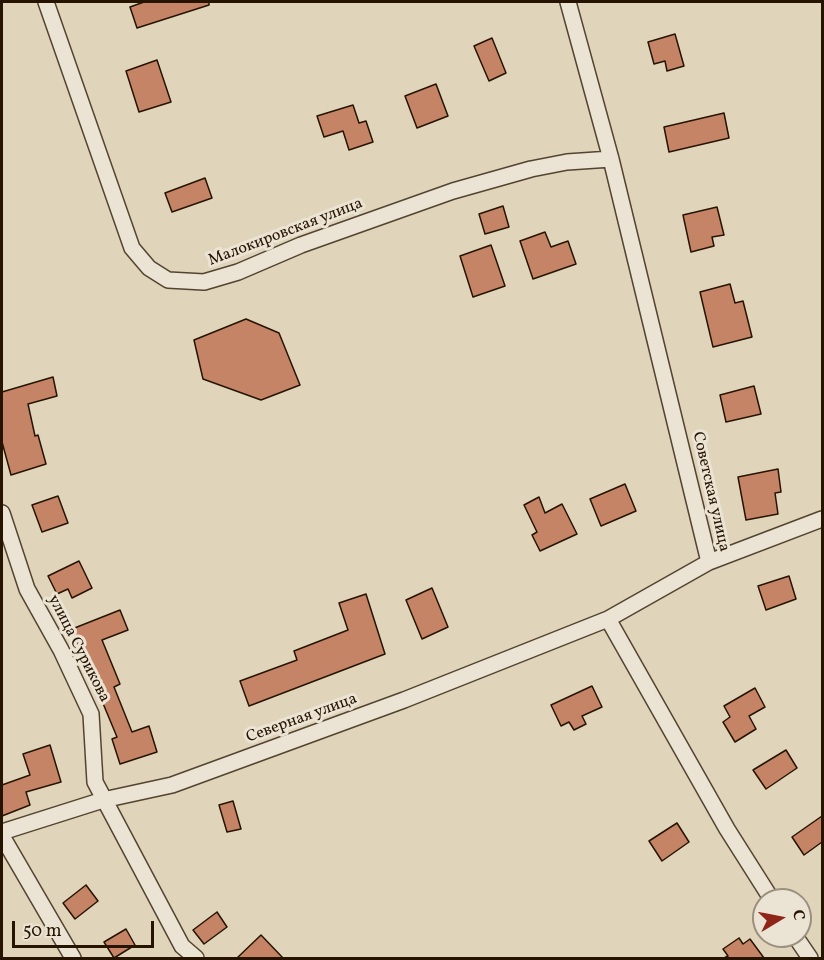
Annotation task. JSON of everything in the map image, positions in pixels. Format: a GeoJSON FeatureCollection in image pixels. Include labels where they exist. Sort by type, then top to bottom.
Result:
{"type":"FeatureCollection","features":[{"type":"Feature","properties":{"kind":"street","name":"Малокировская улица"},"geometry":{"type":"LineString","coordinates":[[46,2],[132,248],[149,268],[168,280],[204,282],[238,272],[301,245],[453,191],[531,169],[567,162],[611,159]]}},
{"type":"Feature","properties":{"kind":"street","name":"Советская улица"},"geometry":{"type":"LineString","coordinates":[[568,2],[611,159],[710,562],[608,620]]}},
{"type":"Feature","properties":{"kind":"street","name":"улица Сурикова"},"geometry":{"type":"LineString","coordinates":[[2,513],[27,589],[61,650],[91,714],[95,782],[182,946],[196,958]]}},
{"type":"Feature","properties":{"kind":"street"},"geometry":{"type":"LineString","coordinates":[[710,562],[822,519]]}},
{"type":"Feature","properties":{"kind":"street"},"geometry":{"type":"LineString","coordinates":[[608,620],[727,829],[764,888]]}},
{"type":"Feature","properties":{"kind":"street","name":"Северная улица"},"geometry":{"type":"LineString","coordinates":[[2,834],[104,800],[172,785],[404,700],[608,620]]}},
{"type":"Feature","properties":{"kind":"street"},"geometry":{"type":"LineString","coordinates":[[2,834],[73,958]]}},
{"type":"Feature","properties":{"kind":"building"},"geometry":{"type":"Polygon","coordinates":[[[144,2],[209,2],[209,5],[137,28],[130,7],[144,2]]]}},
{"type":"Feature","properties":{"kind":"building"},"geometry":{"type":"Polygon","coordinates":[[[675,34],[684,66],[667,71],[665,61],[654,64],[648,42],[675,34]]]}},
{"type":"Feature","properties":{"kind":"building"},"geometry":{"type":"Polygon","coordinates":[[[492,38],[506,73],[489,81],[474,46],[492,38]]]}},
{"type":"Feature","properties":{"kind":"building"},"geometry":{"type":"Polygon","coordinates":[[[157,60],[171,102],[139,112],[126,71],[157,60]]]}},
{"type":"Feature","properties":{"kind":"building"},"geometry":{"type":"Polygon","coordinates":[[[436,84],[448,116],[417,128],[405,96],[436,84]]]}},
{"type":"Feature","properties":{"kind":"building"},"geometry":{"type":"Polygon","coordinates":[[[353,105],[359,123],[366,121],[373,142],[349,150],[343,131],[324,137],[317,116],[353,105]]]}},
{"type":"Feature","properties":{"kind":"building"},"geometry":{"type":"Polygon","coordinates":[[[724,113],[729,138],[669,152],[664,127],[724,113]]]}},
{"type":"Feature","properties":{"kind":"building"},"geometry":{"type":"Polygon","coordinates":[[[205,178],[212,198],[172,212],[165,193],[205,178]]]}},
{"type":"Feature","properties":{"kind":"building"},"geometry":{"type":"Polygon","coordinates":[[[503,206],[509,227],[485,234],[479,214],[503,206]]]}},
{"type":"Feature","properties":{"kind":"building"},"geometry":{"type":"Polygon","coordinates":[[[717,207],[724,235],[712,237],[714,246],[691,252],[683,215],[717,207]]]}},
{"type":"Feature","properties":{"kind":"building"},"geometry":{"type":"Polygon","coordinates":[[[545,232],[551,247],[568,241],[576,264],[533,279],[520,241],[545,232]]]}},
{"type":"Feature","properties":{"kind":"building"},"geometry":{"type":"Polygon","coordinates":[[[491,245],[505,286],[473,297],[460,256],[491,245]]]}},
{"type":"Feature","properties":{"kind":"building"},"geometry":{"type":"Polygon","coordinates":[[[730,284],[735,303],[743,301],[752,337],[713,347],[700,292],[730,284]]]}},
{"type":"Feature","properties":{"kind":"building"},"geometry":{"type":"Polygon","coordinates":[[[246,319],[279,333],[300,385],[261,400],[203,379],[194,340],[246,319]]]}},
{"type":"Feature","properties":{"kind":"building"},"geometry":{"type":"Polygon","coordinates":[[[53,377],[57,396],[28,404],[35,436],[38,435],[46,464],[11,475],[2,442],[2,392],[53,377]]]}},
{"type":"Feature","properties":{"kind":"building"},"geometry":{"type":"Polygon","coordinates":[[[754,386],[761,414],[726,422],[720,395],[754,386]]]}},
{"type":"Feature","properties":{"kind":"building"},"geometry":{"type":"Polygon","coordinates":[[[778,469],[781,492],[775,493],[778,514],[746,520],[738,477],[778,469]]]}},
{"type":"Feature","properties":{"kind":"building"},"geometry":{"type":"Polygon","coordinates":[[[625,484],[636,511],[601,526],[590,499],[625,484]]]}},
{"type":"Feature","properties":{"kind":"building"},"geometry":{"type":"Polygon","coordinates":[[[58,496],[68,523],[42,532],[32,505],[58,496]]]}},
{"type":"Feature","properties":{"kind":"building"},"geometry":{"type":"Polygon","coordinates":[[[539,497],[545,513],[562,504],[577,534],[540,551],[532,535],[537,532],[524,505],[539,497]]]}},
{"type":"Feature","properties":{"kind":"building"},"geometry":{"type":"Polygon","coordinates":[[[79,561],[92,588],[72,598],[68,589],[57,594],[48,576],[79,561]]]}},
{"type":"Feature","properties":{"kind":"building"},"geometry":{"type":"Polygon","coordinates":[[[789,576],[796,599],[766,610],[758,586],[789,576]]]}},
{"type":"Feature","properties":{"kind":"building"},"geometry":{"type":"Polygon","coordinates":[[[432,588],[448,627],[422,639],[406,600],[432,588]]]}},
{"type":"Feature","properties":{"kind":"building"},"geometry":{"type":"Polygon","coordinates":[[[366,594],[385,654],[249,706],[240,681],[297,660],[294,651],[348,630],[339,603],[366,594]]]}},
{"type":"Feature","properties":{"kind":"building"},"geometry":{"type":"Polygon","coordinates":[[[120,610],[128,630],[102,640],[120,684],[114,687],[132,732],[149,726],[157,752],[120,764],[112,739],[117,737],[72,629],[120,610]]]}},
{"type":"Feature","properties":{"kind":"building"},"geometry":{"type":"Polygon","coordinates":[[[592,686],[602,707],[582,716],[586,724],[574,730],[569,722],[561,726],[551,705],[592,686]]]}},
{"type":"Feature","properties":{"kind":"building"},"geometry":{"type":"Polygon","coordinates":[[[755,688],[765,707],[749,716],[756,729],[735,742],[723,722],[730,717],[724,706],[755,688]]]}},
{"type":"Feature","properties":{"kind":"building"},"geometry":{"type":"Polygon","coordinates":[[[50,745],[61,782],[26,792],[30,805],[2,816],[2,785],[30,775],[23,754],[50,745]]]}},
{"type":"Feature","properties":{"kind":"building"},"geometry":{"type":"Polygon","coordinates":[[[786,750],[797,768],[766,789],[753,770],[786,750]]]}},
{"type":"Feature","properties":{"kind":"building"},"geometry":{"type":"Polygon","coordinates":[[[233,801],[241,829],[227,832],[219,805],[233,801]]]}},
{"type":"Feature","properties":{"kind":"building"},"geometry":{"type":"Polygon","coordinates":[[[822,816],[822,842],[804,855],[792,837],[822,816]]]}},
{"type":"Feature","properties":{"kind":"building"},"geometry":{"type":"Polygon","coordinates":[[[677,823],[689,842],[662,861],[649,841],[677,823]]]}},
{"type":"Feature","properties":{"kind":"building"},"geometry":{"type":"Polygon","coordinates":[[[86,885],[98,901],[75,919],[63,903],[86,885]]]}},
{"type":"Feature","properties":{"kind":"building"},"geometry":{"type":"Polygon","coordinates":[[[217,912],[227,927],[204,944],[193,930],[217,912]]]}},
{"type":"Feature","properties":{"kind":"building"},"geometry":{"type":"Polygon","coordinates":[[[126,929],[135,945],[114,958],[104,942],[126,929]]]}},
{"type":"Feature","properties":{"kind":"building"},"geometry":{"type":"Polygon","coordinates":[[[261,935],[283,958],[237,958],[261,935]]]}},
{"type":"Feature","properties":{"kind":"building"},"geometry":{"type":"Polygon","coordinates":[[[739,938],[743,944],[750,939],[752,948],[757,948],[764,958],[724,958],[728,956],[723,949],[739,938]]]}}]}
